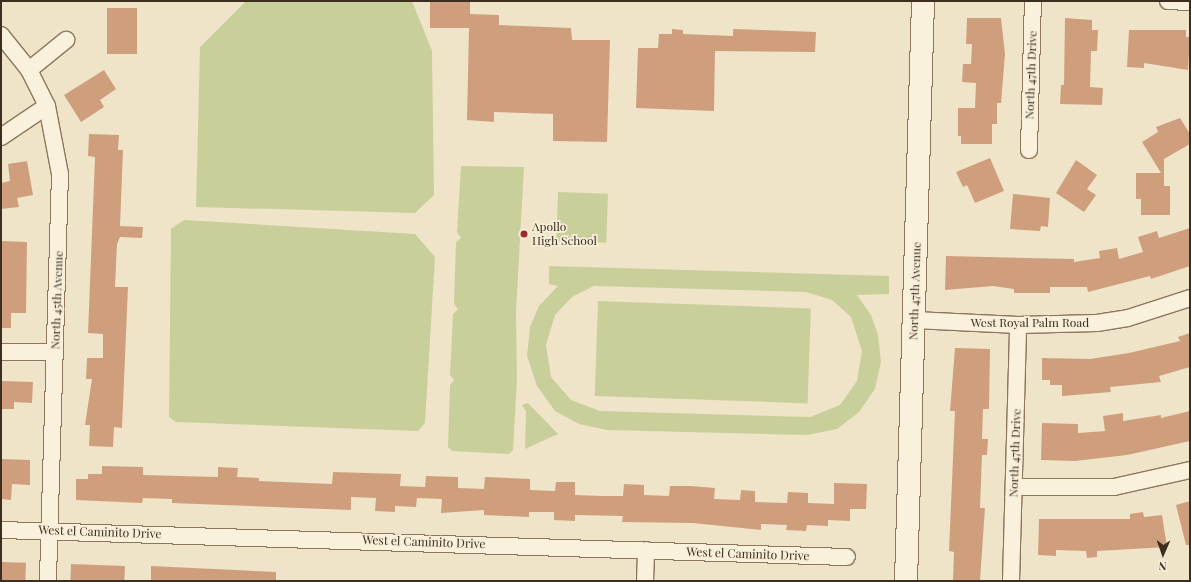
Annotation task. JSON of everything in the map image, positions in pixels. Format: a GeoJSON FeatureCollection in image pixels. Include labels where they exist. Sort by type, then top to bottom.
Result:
{"type":"FeatureCollection","features":[{"type":"Feature","properties":{"kind":"street","name":"North 47th Avenue"},"geometry":{"type":"LineString","coordinates":[[906,581],[923,1]]}},
{"type":"Feature","properties":{"kind":"street","name":"North 47th Drive"},"geometry":{"type":"LineString","coordinates":[[1029,150],[1033,1]]}},
{"type":"Feature","properties":{"kind":"street"},"geometry":{"type":"LineString","coordinates":[[1168,1],[1190,2]]}},
{"type":"Feature","properties":{"kind":"street","name":"North 45th Avenue"},"geometry":{"type":"LineString","coordinates":[[1,35],[29,70],[47,106],[60,174],[48,581]]}},
{"type":"Feature","properties":{"kind":"street"},"geometry":{"type":"LineString","coordinates":[[29,70],[66,40]]}},
{"type":"Feature","properties":{"kind":"street"},"geometry":{"type":"LineString","coordinates":[[1,137],[47,106]]}},
{"type":"Feature","properties":{"kind":"street","name":"West Royal Palm Road"},"geometry":{"type":"LineString","coordinates":[[914,320],[1018,325],[1097,323],[1128,318],[1190,298]]}},
{"type":"Feature","properties":{"kind":"street","name":"North 47th Drive"},"geometry":{"type":"LineString","coordinates":[[1011,581],[1018,325]]}},
{"type":"Feature","properties":{"kind":"street"},"geometry":{"type":"LineString","coordinates":[[1,352],[55,352]]}},
{"type":"Feature","properties":{"kind":"street"},"geometry":{"type":"LineString","coordinates":[[1014,487],[1114,487],[1190,470]]}},
{"type":"Feature","properties":{"kind":"street","name":"West el Caminito Drive"},"geometry":{"type":"LineString","coordinates":[[1,530],[50,529],[847,557]]}},
{"type":"Feature","properties":{"kind":"street"},"geometry":{"type":"LineString","coordinates":[[645,581],[646,550]]}},
{"type":"Feature","properties":{"kind":"green space"},"geometry":{"type":"Polygon","coordinates":[[[246,1],[412,1],[432,51],[434,195],[415,213],[196,207],[200,47],[246,1]]]}},
{"type":"Feature","properties":{"kind":"green space"},"geometry":{"type":"Polygon","coordinates":[[[461,166],[524,167],[516,312],[517,379],[513,450],[509,454],[452,451],[448,447],[450,385],[454,380],[450,375],[453,314],[458,309],[454,304],[456,242],[461,238],[457,232],[461,166]]]}},
{"type":"Feature","properties":{"kind":"green space"},"geometry":{"type":"Polygon","coordinates":[[[558,192],[608,194],[606,243],[556,241],[558,192]]]}},
{"type":"Feature","properties":{"kind":"green space"},"geometry":{"type":"Polygon","coordinates":[[[184,220],[415,234],[435,257],[425,423],[418,431],[176,422],[169,417],[171,229],[184,220]]]}},
{"type":"Feature","properties":{"kind":"green space"},"geometry":{"type":"Polygon","coordinates":[[[549,266],[889,276],[889,294],[857,295],[871,315],[878,335],[881,362],[875,389],[859,412],[837,429],[807,435],[607,430],[579,424],[555,411],[537,386],[527,356],[530,327],[539,306],[558,286],[549,284],[549,266]],[[594,286],[572,297],[555,315],[546,345],[551,377],[571,400],[600,411],[810,417],[840,405],[857,381],[862,351],[851,317],[832,300],[806,292],[594,286]]]}},
{"type":"Feature","properties":{"kind":"green space"},"geometry":{"type":"Polygon","coordinates":[[[598,301],[811,308],[808,403],[595,396],[598,301]]]}},
{"type":"Feature","properties":{"kind":"green space"},"geometry":{"type":"Polygon","coordinates":[[[528,403],[558,434],[525,449],[526,411],[522,405],[528,403]]]}},
{"type":"Feature","properties":{"kind":"building"},"geometry":{"type":"Polygon","coordinates":[[[430,1],[470,1],[470,14],[499,15],[499,25],[571,28],[572,40],[610,40],[607,142],[553,141],[553,114],[494,112],[494,122],[467,120],[469,28],[430,28],[430,1]]]}},
{"type":"Feature","properties":{"kind":"building"},"geometry":{"type":"Polygon","coordinates":[[[107,8],[137,8],[137,54],[107,54],[107,8]]]}},
{"type":"Feature","properties":{"kind":"building"},"geometry":{"type":"Polygon","coordinates":[[[967,18],[1001,18],[1005,54],[1001,103],[997,103],[997,124],[992,124],[992,144],[961,144],[961,136],[958,136],[958,108],[975,108],[976,83],[962,82],[963,64],[971,64],[972,44],[966,44],[967,18]]]}},
{"type":"Feature","properties":{"kind":"building"},"geometry":{"type":"Polygon","coordinates":[[[1065,18],[1092,20],[1092,30],[1098,30],[1097,51],[1091,51],[1090,87],[1103,88],[1102,105],[1060,104],[1061,85],[1064,85],[1065,18]]]}},
{"type":"Feature","properties":{"kind":"building"},"geometry":{"type":"Polygon","coordinates":[[[672,29],[683,30],[683,34],[733,36],[733,29],[816,32],[815,52],[715,51],[714,111],[636,108],[638,48],[658,48],[659,34],[672,34],[672,29]]]}},
{"type":"Feature","properties":{"kind":"building"},"geometry":{"type":"Polygon","coordinates":[[[1129,30],[1186,30],[1186,37],[1190,37],[1188,70],[1144,63],[1144,68],[1127,67],[1129,30]]]}},
{"type":"Feature","properties":{"kind":"building"},"geometry":{"type":"Polygon","coordinates":[[[104,70],[116,89],[100,100],[104,107],[81,122],[64,95],[104,70]]]}},
{"type":"Feature","properties":{"kind":"building"},"geometry":{"type":"Polygon","coordinates":[[[1180,118],[1190,134],[1190,144],[1164,159],[1164,186],[1170,186],[1170,215],[1141,215],[1141,199],[1136,199],[1136,173],[1161,173],[1142,142],[1158,132],[1156,127],[1180,118]]]}},
{"type":"Feature","properties":{"kind":"building"},"geometry":{"type":"Polygon","coordinates":[[[89,134],[119,135],[118,150],[123,150],[120,226],[143,227],[142,238],[120,237],[117,244],[115,287],[128,287],[122,428],[114,427],[113,447],[89,446],[90,425],[85,425],[92,379],[86,379],[87,358],[103,358],[103,334],[88,333],[95,157],[88,156],[89,134]]]}},
{"type":"Feature","properties":{"kind":"building"},"geometry":{"type":"Polygon","coordinates":[[[990,158],[1004,191],[975,203],[967,185],[963,187],[956,172],[990,158]]]}},
{"type":"Feature","properties":{"kind":"building"},"geometry":{"type":"Polygon","coordinates":[[[1076,160],[1097,175],[1087,189],[1096,195],[1084,212],[1056,193],[1076,160]]]}},
{"type":"Feature","properties":{"kind":"building"},"geometry":{"type":"Polygon","coordinates":[[[27,161],[33,195],[17,198],[19,207],[1,209],[1,183],[10,181],[8,164],[27,161]]]}},
{"type":"Feature","properties":{"kind":"building"},"geometry":{"type":"Polygon","coordinates":[[[1013,194],[1050,198],[1048,227],[1041,226],[1040,231],[1010,229],[1013,194]]]}},
{"type":"Feature","properties":{"kind":"building"},"geometry":{"type":"Polygon","coordinates":[[[1190,228],[1190,266],[1151,279],[1150,276],[1088,292],[1087,287],[1050,287],[1050,293],[1014,293],[1014,289],[993,286],[945,290],[946,256],[1074,259],[1074,262],[1100,258],[1099,251],[1117,248],[1119,259],[1143,252],[1138,237],[1157,231],[1159,238],[1190,228]]]}},
{"type":"Feature","properties":{"kind":"building"},"geometry":{"type":"Polygon","coordinates":[[[1,241],[27,242],[26,313],[11,313],[11,328],[1,328],[1,241]]]}},
{"type":"Feature","properties":{"kind":"building"},"geometry":{"type":"Polygon","coordinates":[[[1190,333],[1190,367],[1159,376],[1161,382],[1110,387],[1111,392],[1062,396],[1062,385],[1050,385],[1050,380],[1042,380],[1042,358],[1090,359],[1129,353],[1180,341],[1178,337],[1190,333]]]}},
{"type":"Feature","properties":{"kind":"building"},"geometry":{"type":"Polygon","coordinates":[[[955,348],[990,349],[989,409],[983,409],[982,439],[988,439],[987,455],[982,455],[980,508],[985,508],[980,581],[953,581],[954,552],[949,551],[955,411],[950,411],[955,348]]]}},
{"type":"Feature","properties":{"kind":"building"},"geometry":{"type":"Polygon","coordinates":[[[1,381],[33,382],[32,403],[14,402],[14,409],[1,409],[1,381]]]}},
{"type":"Feature","properties":{"kind":"building"},"geometry":{"type":"Polygon","coordinates":[[[1190,411],[1190,441],[1127,455],[1075,461],[1041,460],[1042,423],[1078,424],[1078,433],[1105,431],[1103,416],[1123,413],[1123,421],[1161,415],[1161,418],[1190,411]]]}},
{"type":"Feature","properties":{"kind":"building"},"geometry":{"type":"Polygon","coordinates":[[[1,459],[30,460],[30,485],[12,484],[11,500],[1,499],[1,459]]]}},
{"type":"Feature","properties":{"kind":"building"},"geometry":{"type":"Polygon","coordinates":[[[102,466],[143,467],[143,475],[218,477],[218,467],[238,468],[237,477],[259,478],[259,481],[332,484],[333,472],[401,474],[400,486],[425,487],[426,476],[458,477],[458,488],[484,489],[485,477],[530,479],[530,490],[555,491],[556,482],[575,482],[575,495],[602,496],[623,496],[624,484],[644,485],[644,495],[669,496],[670,486],[691,486],[715,488],[714,499],[740,500],[741,490],[755,491],[755,502],[787,503],[788,492],[808,493],[808,503],[834,504],[834,483],[867,484],[866,509],[850,509],[850,521],[828,520],[828,526],[807,525],[806,531],[786,530],[787,525],[761,524],[761,530],[693,523],[622,522],[623,516],[575,515],[575,521],[554,520],[554,512],[529,512],[529,517],[484,515],[484,510],[441,513],[442,499],[417,498],[416,507],[395,506],[395,512],[375,511],[376,498],[351,497],[351,510],[172,503],[172,499],[143,498],[142,503],[76,500],[76,479],[88,479],[88,474],[102,474],[102,466]]]}},
{"type":"Feature","properties":{"kind":"building"},"geometry":{"type":"Polygon","coordinates":[[[1190,501],[1190,545],[1186,545],[1176,505],[1190,501]]]}},
{"type":"Feature","properties":{"kind":"building"},"geometry":{"type":"Polygon","coordinates":[[[1143,512],[1144,517],[1162,515],[1167,547],[1097,551],[1097,557],[1087,558],[1086,551],[1056,550],[1056,556],[1038,555],[1039,519],[1130,519],[1130,514],[1143,512]]]}},
{"type":"Feature","properties":{"kind":"building"},"geometry":{"type":"Polygon","coordinates":[[[1,562],[26,563],[25,581],[1,581],[1,562]]]}},
{"type":"Feature","properties":{"kind":"building"},"geometry":{"type":"Polygon","coordinates":[[[71,564],[125,566],[124,581],[70,581],[71,564]]]}},
{"type":"Feature","properties":{"kind":"building"},"geometry":{"type":"Polygon","coordinates":[[[151,566],[276,572],[276,581],[151,581],[151,566]]]}},
{"type":"Feature","properties":{"kind":"place","name":"Apollo High School"},"geometry":{"type":"Point","coordinates":[524,234]}}]}
